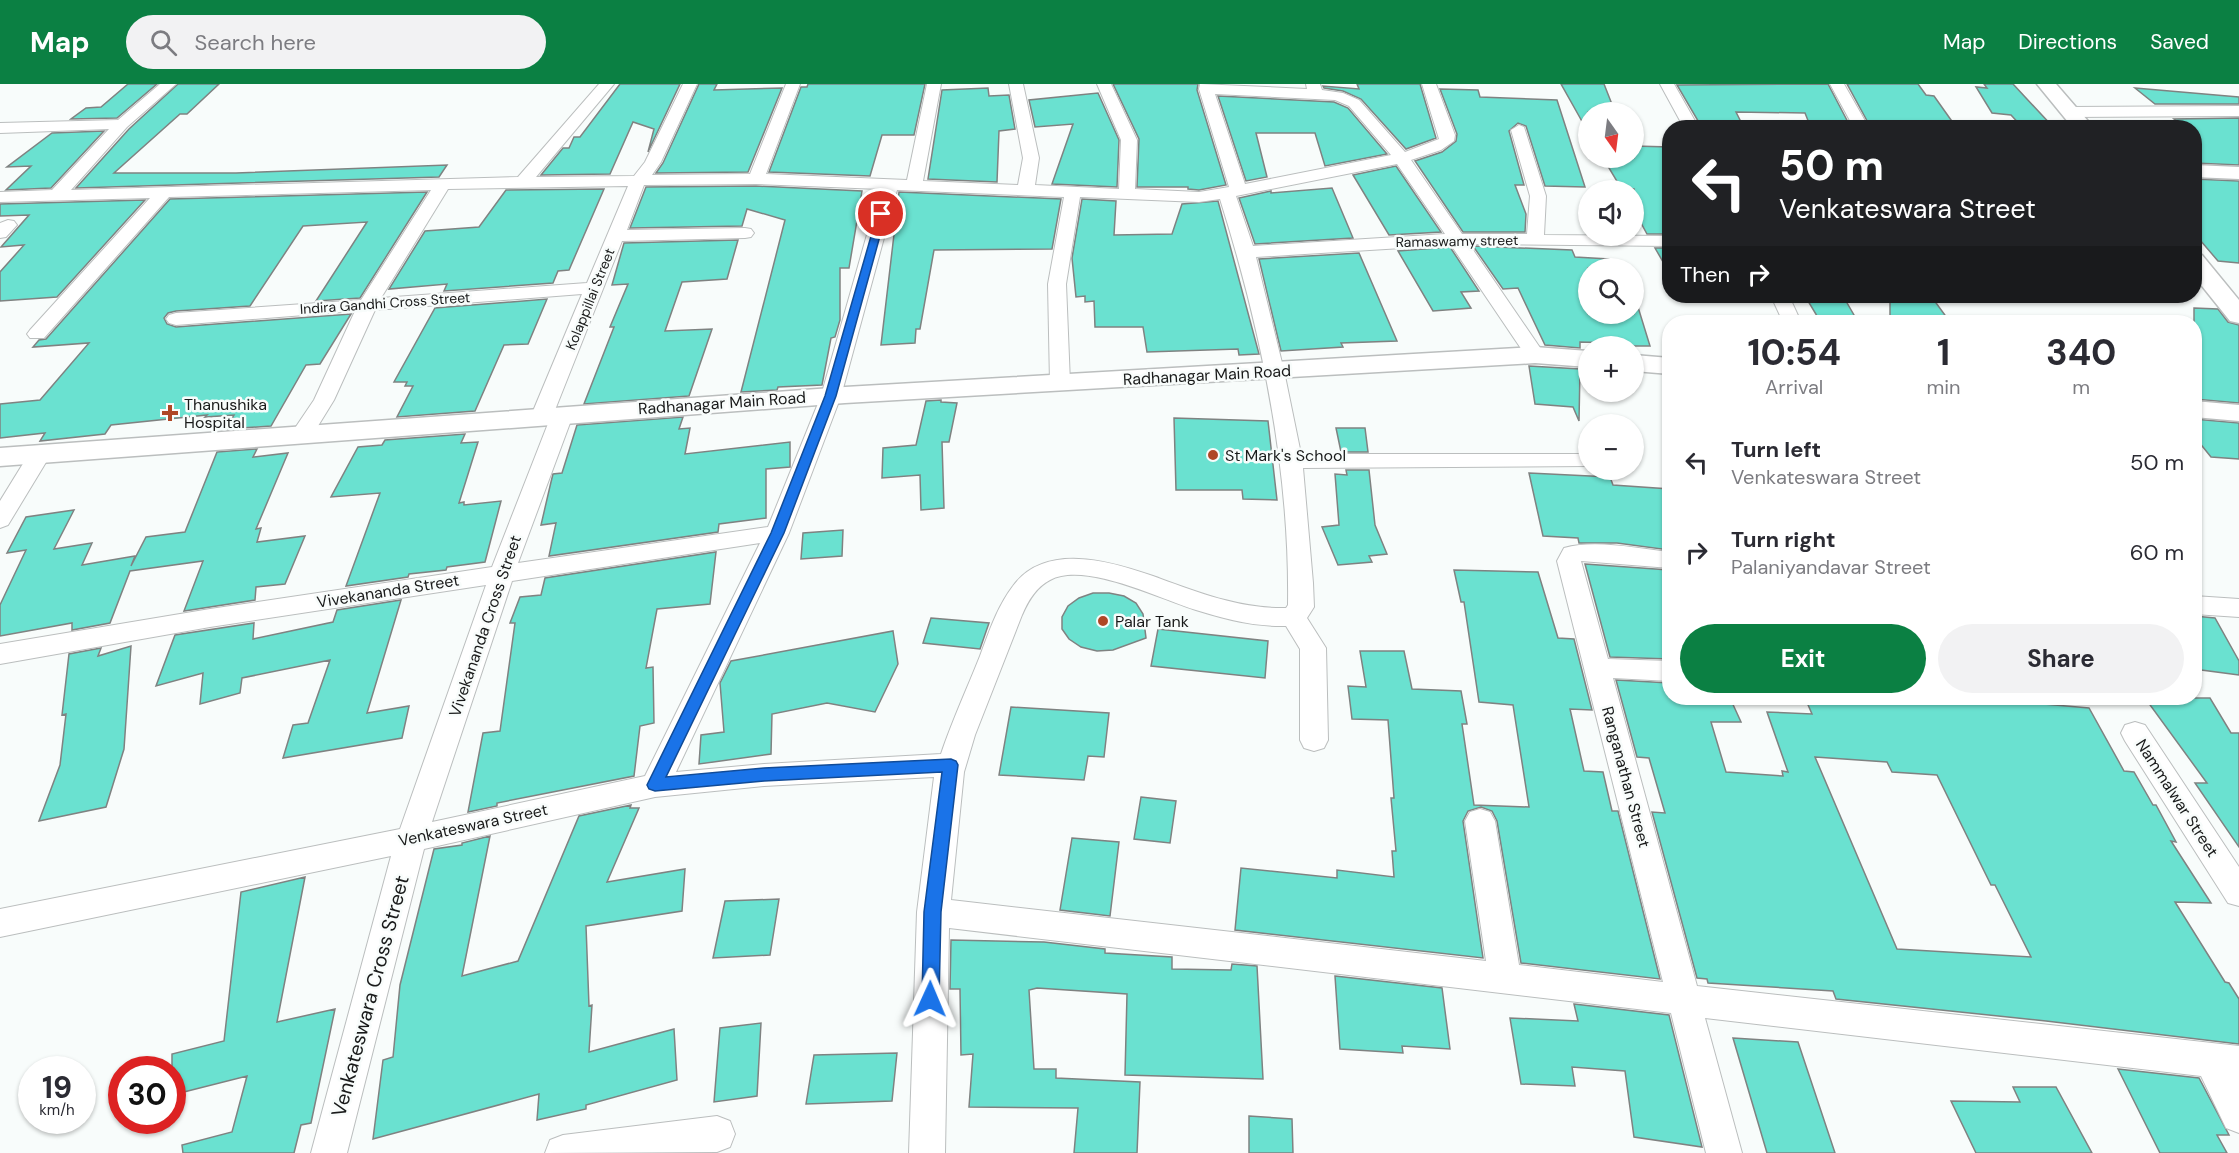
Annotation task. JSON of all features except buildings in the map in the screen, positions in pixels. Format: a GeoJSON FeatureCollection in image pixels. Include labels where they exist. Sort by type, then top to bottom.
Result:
{"type":"FeatureCollection","features":[{"type":"Feature","properties":{"kind":"street"},"geometry":{"type":"LineString","coordinates":[[56,196],[122,124],[169,84]]}},
{"type":"Feature","properties":{"kind":"street"},"geometry":{"type":"LineString","coordinates":[[524,182],[607,84]]}},
{"type":"Feature","properties":{"kind":"street","name":"Kolappillai Street"},"geometry":{"type":"LineString","coordinates":[[552,416],[594,288],[615,236],[638,181],[656,158],[658,148],[690,84]]}},
{"type":"Feature","properties":{"kind":"street"},"geometry":{"type":"LineString","coordinates":[[756,179],[793,84]]}},
{"type":"Feature","properties":{"kind":"street"},"geometry":{"type":"LineString","coordinates":[[914,185],[934,84]]}},
{"type":"Feature","properties":{"kind":"street"},"geometry":{"type":"LineString","coordinates":[[1016,84],[1031,158],[1026,189]]}},
{"type":"Feature","properties":{"kind":"street"},"geometry":{"type":"LineString","coordinates":[[1104,84],[1129,140],[1127,193]]}},
{"type":"Feature","properties":{"kind":"street"},"geometry":{"type":"LineString","coordinates":[[0,197],[524,182],[756,179],[1188,197],[1233,192],[1401,158],[1446,141],[1447,135],[1429,84]]}},
{"type":"Feature","properties":{"kind":"street"},"geometry":{"type":"LineString","coordinates":[[1667,84],[1687,120]]}},
{"type":"Feature","properties":{"kind":"street"},"geometry":{"type":"LineString","coordinates":[[1837,84],[1858,120]]}},
{"type":"Feature","properties":{"kind":"street"},"geometry":{"type":"LineString","coordinates":[[2046,84],[2077,120]]}},
{"type":"Feature","properties":{"kind":"street"},"geometry":{"type":"LineString","coordinates":[[927,1153],[933,912],[951,765],[1008,618],[1026,584],[1038,574],[1070,567],[1100,570],[1242,614],[1276,618],[1293,617],[1301,607],[1291,461],[1274,371],[1207,86],[1314,89],[1354,103],[1401,158],[1535,355]]}},
{"type":"Feature","properties":{"kind":"street"},"geometry":{"type":"LineString","coordinates":[[2070,112],[2239,111]]}},
{"type":"Feature","properties":{"kind":"street"},"geometry":{"type":"LineString","coordinates":[[0,128],[122,124]]}},
{"type":"Feature","properties":{"kind":"street"},"geometry":{"type":"LineString","coordinates":[[1519,130],[1538,196],[1535,240]]}},
{"type":"Feature","properties":{"kind":"street"},"geometry":{"type":"LineString","coordinates":[[2202,171],[2239,173]]}},
{"type":"Feature","properties":{"kind":"street"},"geometry":{"type":"LineString","coordinates":[[302,434],[324,400],[368,304],[443,184]]}},
{"type":"Feature","properties":{"kind":"street"},"geometry":{"type":"LineString","coordinates":[[655,785],[777,533],[831,396],[890,184]]}},
{"type":"Feature","properties":{"kind":"street"},"geometry":{"type":"LineString","coordinates":[[1060,383],[1057,284],[1072,191]]}},
{"type":"Feature","properties":{"kind":"street"},"geometry":{"type":"LineString","coordinates":[[37,334],[163,194]]}},
{"type":"Feature","properties":{"kind":"street"},"geometry":{"type":"LineString","coordinates":[[615,236],[745,233]]}},
{"type":"Feature","properties":{"kind":"street","name":"Ramaswamy street"},"geometry":{"type":"LineString","coordinates":[[1246,252],[1455,239],[1662,241]]}},
{"type":"Feature","properties":{"kind":"street"},"geometry":{"type":"LineString","coordinates":[[2202,273],[2237,312]]}},
{"type":"Feature","properties":{"kind":"street","name":"Indira Gandhi Cross Street"},"geometry":{"type":"LineString","coordinates":[[176,319],[594,288]]}},
{"type":"Feature","properties":{"kind":"street","name":"Radhanagar Main Road"},"geometry":{"type":"LineString","coordinates":[[0,457],[831,396],[1535,355],[1578,358]]}},
{"type":"Feature","properties":{"kind":"street"},"geometry":{"type":"LineString","coordinates":[[1644,364],[1662,365]]}},
{"type":"Feature","properties":{"kind":"street"},"geometry":{"type":"LineString","coordinates":[[2202,410],[2239,413]]}},
{"type":"Feature","properties":{"kind":"street","name":"Vivekananda Cross Street"},"geometry":{"type":"LineString","coordinates":[[411,839],[502,574],[552,416]]}},
{"type":"Feature","properties":{"kind":"street"},"geometry":{"type":"LineString","coordinates":[[0,520],[40,454]]}},
{"type":"Feature","properties":{"kind":"street"},"geometry":{"type":"LineString","coordinates":[[1291,461],[1578,461]]}},
{"type":"Feature","properties":{"kind":"street","name":"Vivekananda Street"},"geometry":{"type":"LineString","coordinates":[[0,654],[210,618],[777,533]]}},
{"type":"Feature","properties":{"kind":"street","name":"Ranganathan Street"},"geometry":{"type":"LineString","coordinates":[[1662,559],[1587,553],[1573,554],[1569,561],[1724,1153]]}},
{"type":"Feature","properties":{"kind":"street"},"geometry":{"type":"LineString","coordinates":[[2202,605],[2239,608]]}},
{"type":"Feature","properties":{"kind":"street"},"geometry":{"type":"LineString","coordinates":[[1293,617],[1313,648],[1314,740]]}},
{"type":"Feature","properties":{"kind":"street"},"geometry":{"type":"LineString","coordinates":[[1597,668],[1662,671]]}},
{"type":"Feature","properties":{"kind":"street","name":"Nammalwar Street"},"geometry":{"type":"LineString","coordinates":[[2135,733],[2239,893]]}},
{"type":"Feature","properties":{"kind":"street","name":"Venkateswara Street"},"geometry":{"type":"LineString","coordinates":[[0,923],[411,839],[655,785],[764,775],[951,765]]}},
{"type":"Feature","properties":{"kind":"street"},"geometry":{"type":"LineString","coordinates":[[1480,821],[1505,979]]}},
{"type":"Feature","properties":{"kind":"street","name":"Venkateswara Cross Street"},"geometry":{"type":"LineString","coordinates":[[329,1153],[411,839]]}},
{"type":"Feature","properties":{"kind":"street"},"geometry":{"type":"LineString","coordinates":[[933,912],[2225,1062],[2239,1115]]}},
{"type":"Feature","properties":{"kind":"street"},"geometry":{"type":"LineString","coordinates":[[563,1153],[614,1150],[717,1134]]}},
{"type":"Feature","properties":{"kind":"place","name":"Thanushika Hospital"},"geometry":{"type":"Point","coordinates":[170,413]}},
{"type":"Feature","properties":{"kind":"place","name":"St Mark's School"},"geometry":{"type":"Point","coordinates":[1213,455]}},
{"type":"Feature","properties":{"kind":"place","name":"Palar Tank"},"geometry":{"type":"Point","coordinates":[1103,621]}},
{"type":"Feature","properties":{"kind":"route"},"geometry":{"type":"LineString","coordinates":[[881,214],[831,396],[777,533],[655,785],[717,778],[951,765],[933,912],[930,999]]}}]}
